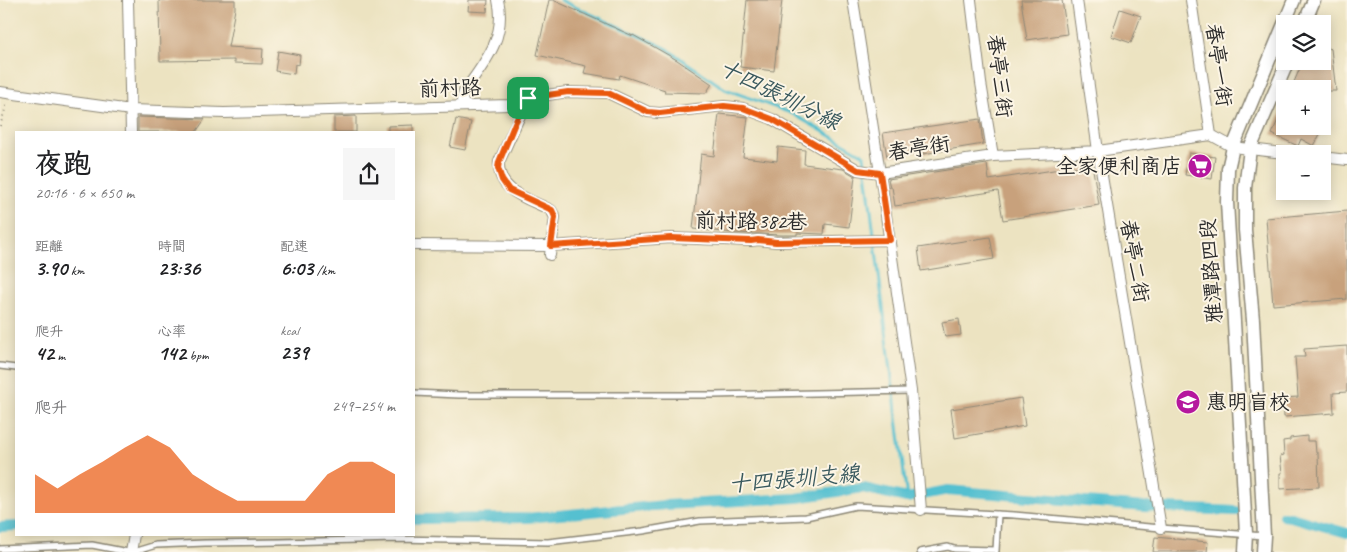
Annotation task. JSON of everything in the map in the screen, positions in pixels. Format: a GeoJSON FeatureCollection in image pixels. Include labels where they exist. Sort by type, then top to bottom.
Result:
{"type":"FeatureCollection","features":[{"type":"Feature","properties":{"kind":"street"},"geometry":{"type":"LineString","coordinates":[[128,0],[131,131]]}},
{"type":"Feature","properties":{"kind":"street"},"geometry":{"type":"LineString","coordinates":[[464,106],[462,100],[464,92],[495,44],[500,28],[498,0]]}},
{"type":"Feature","properties":{"kind":"street"},"geometry":{"type":"LineString","coordinates":[[853,0],[880,173]]}},
{"type":"Feature","properties":{"kind":"street","name":"春亭三街"},"geometry":{"type":"LineString","coordinates":[[972,0],[981,83],[993,156]]}},
{"type":"Feature","properties":{"kind":"street","name":"春亭二街"},"geometry":{"type":"LineString","coordinates":[[1077,0],[1098,151],[1161,528]]}},
{"type":"Feature","properties":{"kind":"street","name":"春亭一街"},"geometry":{"type":"LineString","coordinates":[[1191,0],[1211,135]]}},
{"type":"Feature","properties":{"kind":"street","name":"雅潭路四段"},"geometry":{"type":"LineString","coordinates":[[1245,552],[1246,534],[1227,202],[1228,169],[1233,147],[1294,0]]}},
{"type":"Feature","properties":{"kind":"street"},"geometry":{"type":"LineString","coordinates":[[1308,15],[1314,0]]}},
{"type":"Feature","properties":{"kind":"street","name":"雅潭路四段"},"geometry":{"type":"LineString","coordinates":[[1263,552],[1264,536],[1253,320],[1245,230],[1245,188],[1250,149],[1284,70]]}},
{"type":"Feature","properties":{"kind":"street","name":"前村路"},"geometry":{"type":"LineString","coordinates":[[5,93],[131,110],[224,113],[510,105],[528,98],[568,92],[608,93],[648,112],[660,113],[724,106],[743,108],[772,119],[858,170],[880,173]]}},
{"type":"Feature","properties":{"kind":"street"},"geometry":{"type":"LineString","coordinates":[[528,98],[512,131],[498,168],[502,180],[509,190],[552,210],[554,213],[550,250]]}},
{"type":"Feature","properties":{"kind":"street"},"geometry":{"type":"LineString","coordinates":[[1211,135],[1233,147],[1276,152]]}},
{"type":"Feature","properties":{"kind":"street","name":"春亭街"},"geometry":{"type":"LineString","coordinates":[[920,500],[911,391],[880,173],[993,156],[1098,151],[1211,135]]}},
{"type":"Feature","properties":{"kind":"street"},"geometry":{"type":"LineString","coordinates":[[1331,158],[1347,160]]}},
{"type":"Feature","properties":{"kind":"street","name":"前村路382巷"},"geometry":{"type":"LineString","coordinates":[[415,245],[550,250],[671,238],[776,242],[890,240]]}},
{"type":"Feature","properties":{"kind":"street"},"geometry":{"type":"LineString","coordinates":[[1235,323],[1253,320]]}},
{"type":"Feature","properties":{"kind":"street"},"geometry":{"type":"LineString","coordinates":[[131,552],[134,538]]}},
{"type":"Feature","properties":{"kind":"lane"},"geometry":{"type":"LineString","coordinates":[[0,366],[15,368]]}},
{"type":"Feature","properties":{"kind":"lane"},"geometry":{"type":"LineString","coordinates":[[415,393],[459,395],[684,395],[911,391]]}},
{"type":"Feature","properties":{"kind":"lane"},"geometry":{"type":"LineString","coordinates":[[0,549],[92,545],[131,552],[156,545],[396,538],[548,542],[643,531],[700,521],[806,516],[856,506],[920,500],[998,514],[1264,536]]}},
{"type":"Feature","properties":{"kind":"lane"},"geometry":{"type":"LineString","coordinates":[[920,552],[948,547],[996,551],[998,514]]}},
{"type":"Feature","properties":{"kind":"path"},"geometry":{"type":"LineString","coordinates":[[0,126],[5,93]]}},
{"type":"Feature","properties":{"kind":"building"},"geometry":{"type":"Polygon","coordinates":[[[159,0],[235,0],[228,47],[263,49],[262,64],[234,63],[234,60],[160,61],[159,0]]]}},
{"type":"Feature","properties":{"kind":"building"},"geometry":{"type":"Polygon","coordinates":[[[469,0],[488,0],[487,12],[468,11],[469,0]]]}},
{"type":"Feature","properties":{"kind":"building"},"geometry":{"type":"Polygon","coordinates":[[[549,0],[553,0],[633,35],[677,60],[712,84],[706,93],[664,92],[665,90],[620,75],[619,79],[584,73],[586,66],[537,55],[549,0]]]}},
{"type":"Feature","properties":{"kind":"building"},"geometry":{"type":"Polygon","coordinates":[[[747,0],[782,0],[774,71],[740,67],[747,0]]]}},
{"type":"Feature","properties":{"kind":"building"},"geometry":{"type":"Polygon","coordinates":[[[1021,0],[1062,0],[1067,34],[1027,40],[1021,0]]]}},
{"type":"Feature","properties":{"kind":"building"},"geometry":{"type":"Polygon","coordinates":[[[1120,9],[1141,16],[1131,43],[1111,36],[1120,9]]]}},
{"type":"Feature","properties":{"kind":"building"},"geometry":{"type":"Polygon","coordinates":[[[1331,49],[1336,91],[1331,91],[1331,80],[1295,80],[1299,70],[1331,70],[1331,49]]]}},
{"type":"Feature","properties":{"kind":"building"},"geometry":{"type":"Polygon","coordinates":[[[278,51],[300,55],[299,65],[295,64],[294,74],[275,71],[278,51]]]}},
{"type":"Feature","properties":{"kind":"building"},"geometry":{"type":"Polygon","coordinates":[[[719,114],[748,117],[743,157],[777,161],[778,147],[805,150],[804,164],[843,169],[855,176],[849,227],[825,224],[824,234],[797,233],[797,235],[734,233],[693,229],[701,154],[714,156],[719,114]]]}},
{"type":"Feature","properties":{"kind":"building"},"geometry":{"type":"Polygon","coordinates":[[[356,116],[356,131],[334,131],[334,117],[356,116]]]}},
{"type":"Feature","properties":{"kind":"building"},"geometry":{"type":"Polygon","coordinates":[[[138,117],[205,119],[197,131],[138,131],[138,117]]]}},
{"type":"Feature","properties":{"kind":"building"},"geometry":{"type":"Polygon","coordinates":[[[456,119],[471,122],[465,150],[450,147],[456,119]]]}},
{"type":"Feature","properties":{"kind":"building"},"geometry":{"type":"Polygon","coordinates":[[[980,119],[983,144],[923,154],[923,151],[887,157],[883,133],[980,119]]]}},
{"type":"Feature","properties":{"kind":"building"},"geometry":{"type":"Polygon","coordinates":[[[1276,124],[1276,135],[1320,135],[1314,145],[1301,139],[1298,145],[1296,145],[1272,134],[1276,124]]]}},
{"type":"Feature","properties":{"kind":"building"},"geometry":{"type":"Polygon","coordinates":[[[413,125],[413,131],[388,131],[388,126],[413,125]]]}},
{"type":"Feature","properties":{"kind":"building","name":"全家便利商店"},"geometry":{"type":"Polygon","coordinates":[[[1189,153],[1215,157],[1212,179],[1185,175],[1189,153]]]}},
{"type":"Feature","properties":{"kind":"building"},"geometry":{"type":"Polygon","coordinates":[[[987,164],[989,180],[1092,164],[1099,205],[1003,220],[998,191],[895,206],[892,187],[890,187],[888,179],[987,164]]]}},
{"type":"Feature","properties":{"kind":"building"},"geometry":{"type":"Polygon","coordinates":[[[1347,211],[1347,299],[1273,305],[1266,218],[1347,211]]]}},
{"type":"Feature","properties":{"kind":"building"},"geometry":{"type":"Polygon","coordinates":[[[990,237],[994,259],[921,271],[918,248],[990,237]]]}},
{"type":"Feature","properties":{"kind":"building"},"geometry":{"type":"Polygon","coordinates":[[[959,319],[961,335],[945,337],[942,322],[959,319]]]}},
{"type":"Feature","properties":{"kind":"building"},"geometry":{"type":"Polygon","coordinates":[[[1347,346],[1347,392],[1333,393],[1334,413],[1284,417],[1283,398],[1298,397],[1295,357],[1305,357],[1304,349],[1347,346]]]}},
{"type":"Feature","properties":{"kind":"building"},"geometry":{"type":"Polygon","coordinates":[[[1021,398],[1025,426],[955,438],[951,409],[1021,398]]]}},
{"type":"Feature","properties":{"kind":"building"},"geometry":{"type":"Polygon","coordinates":[[[1307,436],[1307,441],[1315,441],[1316,453],[1318,453],[1319,487],[1280,489],[1280,473],[1282,473],[1280,456],[1284,455],[1283,441],[1290,440],[1290,438],[1307,436]]]}},
{"type":"Feature","properties":{"kind":"building"},"geometry":{"type":"Polygon","coordinates":[[[1155,537],[1208,542],[1207,552],[1153,552],[1155,537]]]}},
{"type":"Feature","properties":{"kind":"waterway","name":"十四張圳分線"},"geometry":{"type":"LineString","coordinates":[[560,0],[664,47],[725,89],[791,113],[864,155],[907,498]]}},
{"type":"Feature","properties":{"kind":"waterway","name":"十四張圳支線"},"geometry":{"type":"LineString","coordinates":[[415,519],[527,518],[665,505],[797,498],[863,488],[907,498],[948,490],[1144,507],[1236,511]]}},
{"type":"Feature","properties":{"kind":"waterway","name":"十四張圳支線"},"geometry":{"type":"LineString","coordinates":[[1283,516],[1347,533]]}},
{"type":"Feature","properties":{"kind":"waterway","name":"十四張圳支線"},"geometry":{"type":"LineString","coordinates":[[0,527],[15,526]]}},
{"type":"Feature","properties":{"kind":"place","name":"全家便利商店"},"geometry":{"type":"Point","coordinates":[1200,166]}},
{"type":"Feature","properties":{"kind":"place","name":"惠明盲校"},"geometry":{"type":"Point","coordinates":[1188,402]}},
{"type":"Feature","properties":{"kind":"route"},"geometry":{"type":"LineString","coordinates":[[568,92],[608,93],[648,112],[660,113],[724,106],[743,108],[772,119],[858,170],[880,173],[890,240],[776,242],[671,238],[551,246],[555,217],[552,210],[509,190],[502,180],[498,168],[515,123],[528,98],[568,92]]}}]}
